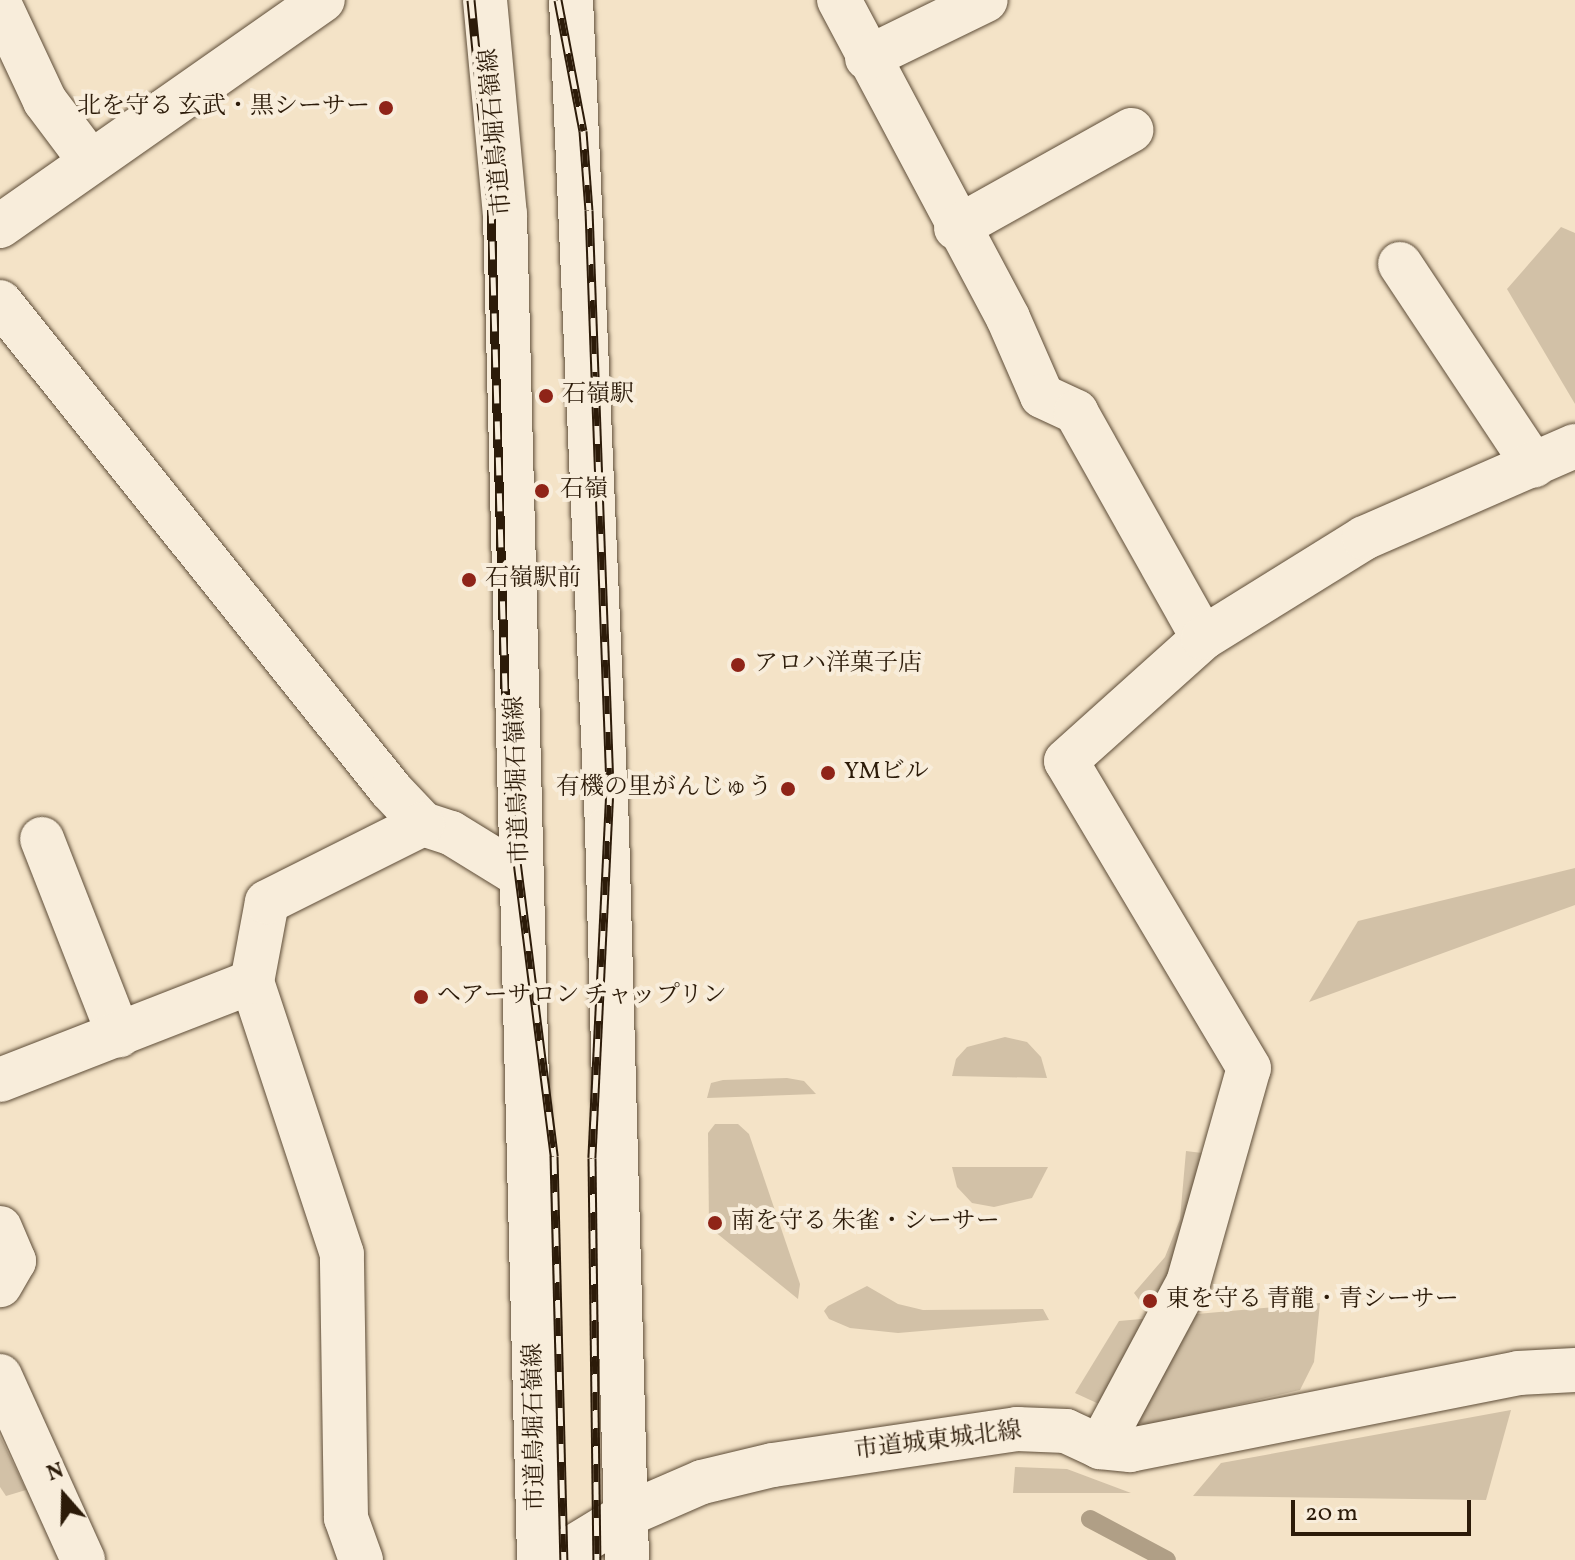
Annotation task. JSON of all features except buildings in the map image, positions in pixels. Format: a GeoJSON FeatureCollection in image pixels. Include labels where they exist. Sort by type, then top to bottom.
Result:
{"type":"FeatureCollection","features":[{"type":"Feature","properties":{"kind":"street"},"geometry":{"type":"LineString","coordinates":[[0,226],[323,0]]}},
{"type":"Feature","properties":{"kind":"street","name":"市道鳥堀石嶺線"},"geometry":{"type":"LineString","coordinates":[[485,0],[505,214],[539,1560]]}},
{"type":"Feature","properties":{"kind":"street"},"geometry":{"type":"LineString","coordinates":[[571,0],[608,844],[627,1560]]}},
{"type":"Feature","properties":{"kind":"street"},"geometry":{"type":"LineString","coordinates":[[839,0],[956,228],[1008,318],[1042,396],[1076,412],[1203,638]]}},
{"type":"Feature","properties":{"kind":"street"},"geometry":{"type":"LineString","coordinates":[[867,58],[986,0]]}},
{"type":"Feature","properties":{"kind":"street"},"geometry":{"type":"LineString","coordinates":[[0,5],[45,101],[90,161]]}},
{"type":"Feature","properties":{"kind":"street"},"geometry":{"type":"LineString","coordinates":[[956,228],[1131,130]]}},
{"type":"Feature","properties":{"kind":"street"},"geometry":{"type":"LineString","coordinates":[[1400,264],[1534,466]]}},
{"type":"Feature","properties":{"kind":"street"},"geometry":{"type":"LineString","coordinates":[[0,302],[423,824],[451,833],[521,876]]}},
{"type":"Feature","properties":{"kind":"street"},"geometry":{"type":"LineString","coordinates":[[1100,1447],[1188,1283],[1249,1068],[1066,761],[1203,638],[1364,538],[1575,446]]}},
{"type":"Feature","properties":{"kind":"street"},"geometry":{"type":"LineString","coordinates":[[361,1560],[346,1518],[342,1254],[252,982],[267,902],[423,824]]}},
{"type":"Feature","properties":{"kind":"street"},"geometry":{"type":"LineString","coordinates":[[42,839],[119,1035]]}},
{"type":"Feature","properties":{"kind":"street"},"geometry":{"type":"LineString","coordinates":[[0,1080],[252,982]]}},
{"type":"Feature","properties":{"kind":"street"},"geometry":{"type":"LineString","coordinates":[[0,1228],[14,1261],[0,1285]]}},
{"type":"Feature","properties":{"kind":"street","name":"市道城東城北線"},"geometry":{"type":"LineString","coordinates":[[552,1560],[626,1515],[702,1482],[773,1465],[1002,1431],[1066,1431],[1100,1447],[1130,1450],[1504,1375],[1575,1370]]}},
{"type":"Feature","properties":{"kind":"street"},"geometry":{"type":"LineString","coordinates":[[0,1376],[83,1560]]}},
{"type":"Feature","properties":{"kind":"shaded area"},"geometry":{"type":"Polygon","coordinates":[[[1561,227],[1575,233],[1575,404],[1507,289],[1561,227]]]}},
{"type":"Feature","properties":{"kind":"shaded area"},"geometry":{"type":"Polygon","coordinates":[[[1575,868],[1575,905],[1309,1002],[1358,921],[1575,868]]]}},
{"type":"Feature","properties":{"kind":"shaded area"},"geometry":{"type":"Polygon","coordinates":[[[1005,1037],[1027,1042],[1041,1057],[1047,1078],[952,1076],[956,1059],[967,1047],[1005,1037]]]}},
{"type":"Feature","properties":{"kind":"shaded area"},"geometry":{"type":"Polygon","coordinates":[[[787,1078],[804,1081],[816,1094],[707,1098],[711,1083],[723,1080],[787,1078]]]}},
{"type":"Feature","properties":{"kind":"shaded area"},"geometry":{"type":"Polygon","coordinates":[[[715,1124],[738,1124],[749,1134],[800,1284],[798,1299],[709,1227],[708,1133],[715,1124]]]}},
{"type":"Feature","properties":{"kind":"shaded area"},"geometry":{"type":"Polygon","coordinates":[[[1186,1151],[1202,1153],[1160,1311],[1148,1312],[1134,1293],[1165,1257],[1180,1219],[1186,1151]]]}},
{"type":"Feature","properties":{"kind":"shaded area"},"geometry":{"type":"Polygon","coordinates":[[[952,1167],[1048,1167],[1032,1198],[994,1207],[972,1203],[957,1187],[952,1167]]]}},
{"type":"Feature","properties":{"kind":"shaded area"},"geometry":{"type":"Polygon","coordinates":[[[867,1286],[898,1304],[923,1310],[1043,1309],[1049,1320],[898,1333],[850,1328],[829,1319],[824,1311],[828,1306],[867,1286]]]}},
{"type":"Feature","properties":{"kind":"shaded area"},"geometry":{"type":"Polygon","coordinates":[[[1320,1303],[1314,1362],[1300,1390],[1147,1426],[1075,1393],[1119,1321],[1320,1303]]]}},
{"type":"Feature","properties":{"kind":"shaded area"},"geometry":{"type":"Polygon","coordinates":[[[1511,1410],[1486,1500],[1193,1496],[1221,1463],[1511,1410]]]}},
{"type":"Feature","properties":{"kind":"shaded area"},"geometry":{"type":"Polygon","coordinates":[[[0,1436],[26,1490],[6,1496],[0,1487],[0,1436]]]}},
{"type":"Feature","properties":{"kind":"shaded area"},"geometry":{"type":"Polygon","coordinates":[[[1015,1467],[1067,1469],[1131,1493],[1013,1493],[1015,1467]]]}},
{"type":"Feature","properties":{"kind":"waterway"},"geometry":{"type":"LineString","coordinates":[[1090,1519],[1167,1560]]}},
{"type":"Feature","properties":{"kind":"railway"},"geometry":{"type":"LineString","coordinates":[[471,0],[491,205],[508,790],[554,1156],[564,1560]]}},
{"type":"Feature","properties":{"kind":"railway"},"geometry":{"type":"LineString","coordinates":[[558,0],[583,131],[589,210],[610,787],[592,1158],[597,1560]]}},
{"type":"Feature","properties":{"kind":"place","name":"北を守る 玄武・黒シーサー"},"geometry":{"type":"Point","coordinates":[386,108]}},
{"type":"Feature","properties":{"kind":"place","name":"石嶺駅"},"geometry":{"type":"Point","coordinates":[546,396]}},
{"type":"Feature","properties":{"kind":"place","name":"石嶺"},"geometry":{"type":"Point","coordinates":[542,491]}},
{"type":"Feature","properties":{"kind":"place","name":"石嶺駅前"},"geometry":{"type":"Point","coordinates":[469,580]}},
{"type":"Feature","properties":{"kind":"place","name":"アロハ洋菓子店"},"geometry":{"type":"Point","coordinates":[738,665]}},
{"type":"Feature","properties":{"kind":"place","name":"YMビル"},"geometry":{"type":"Point","coordinates":[828,773]}},
{"type":"Feature","properties":{"kind":"place","name":"有機の里がんじゅう"},"geometry":{"type":"Point","coordinates":[788,789]}},
{"type":"Feature","properties":{"kind":"place","name":"ヘアーサロン チャップリン"},"geometry":{"type":"Point","coordinates":[421,997]}},
{"type":"Feature","properties":{"kind":"place","name":"南を守る 朱雀・シーサー"},"geometry":{"type":"Point","coordinates":[715,1223]}},
{"type":"Feature","properties":{"kind":"place","name":"東を守る 青龍・青シーサー"},"geometry":{"type":"Point","coordinates":[1150,1301]}}]}
